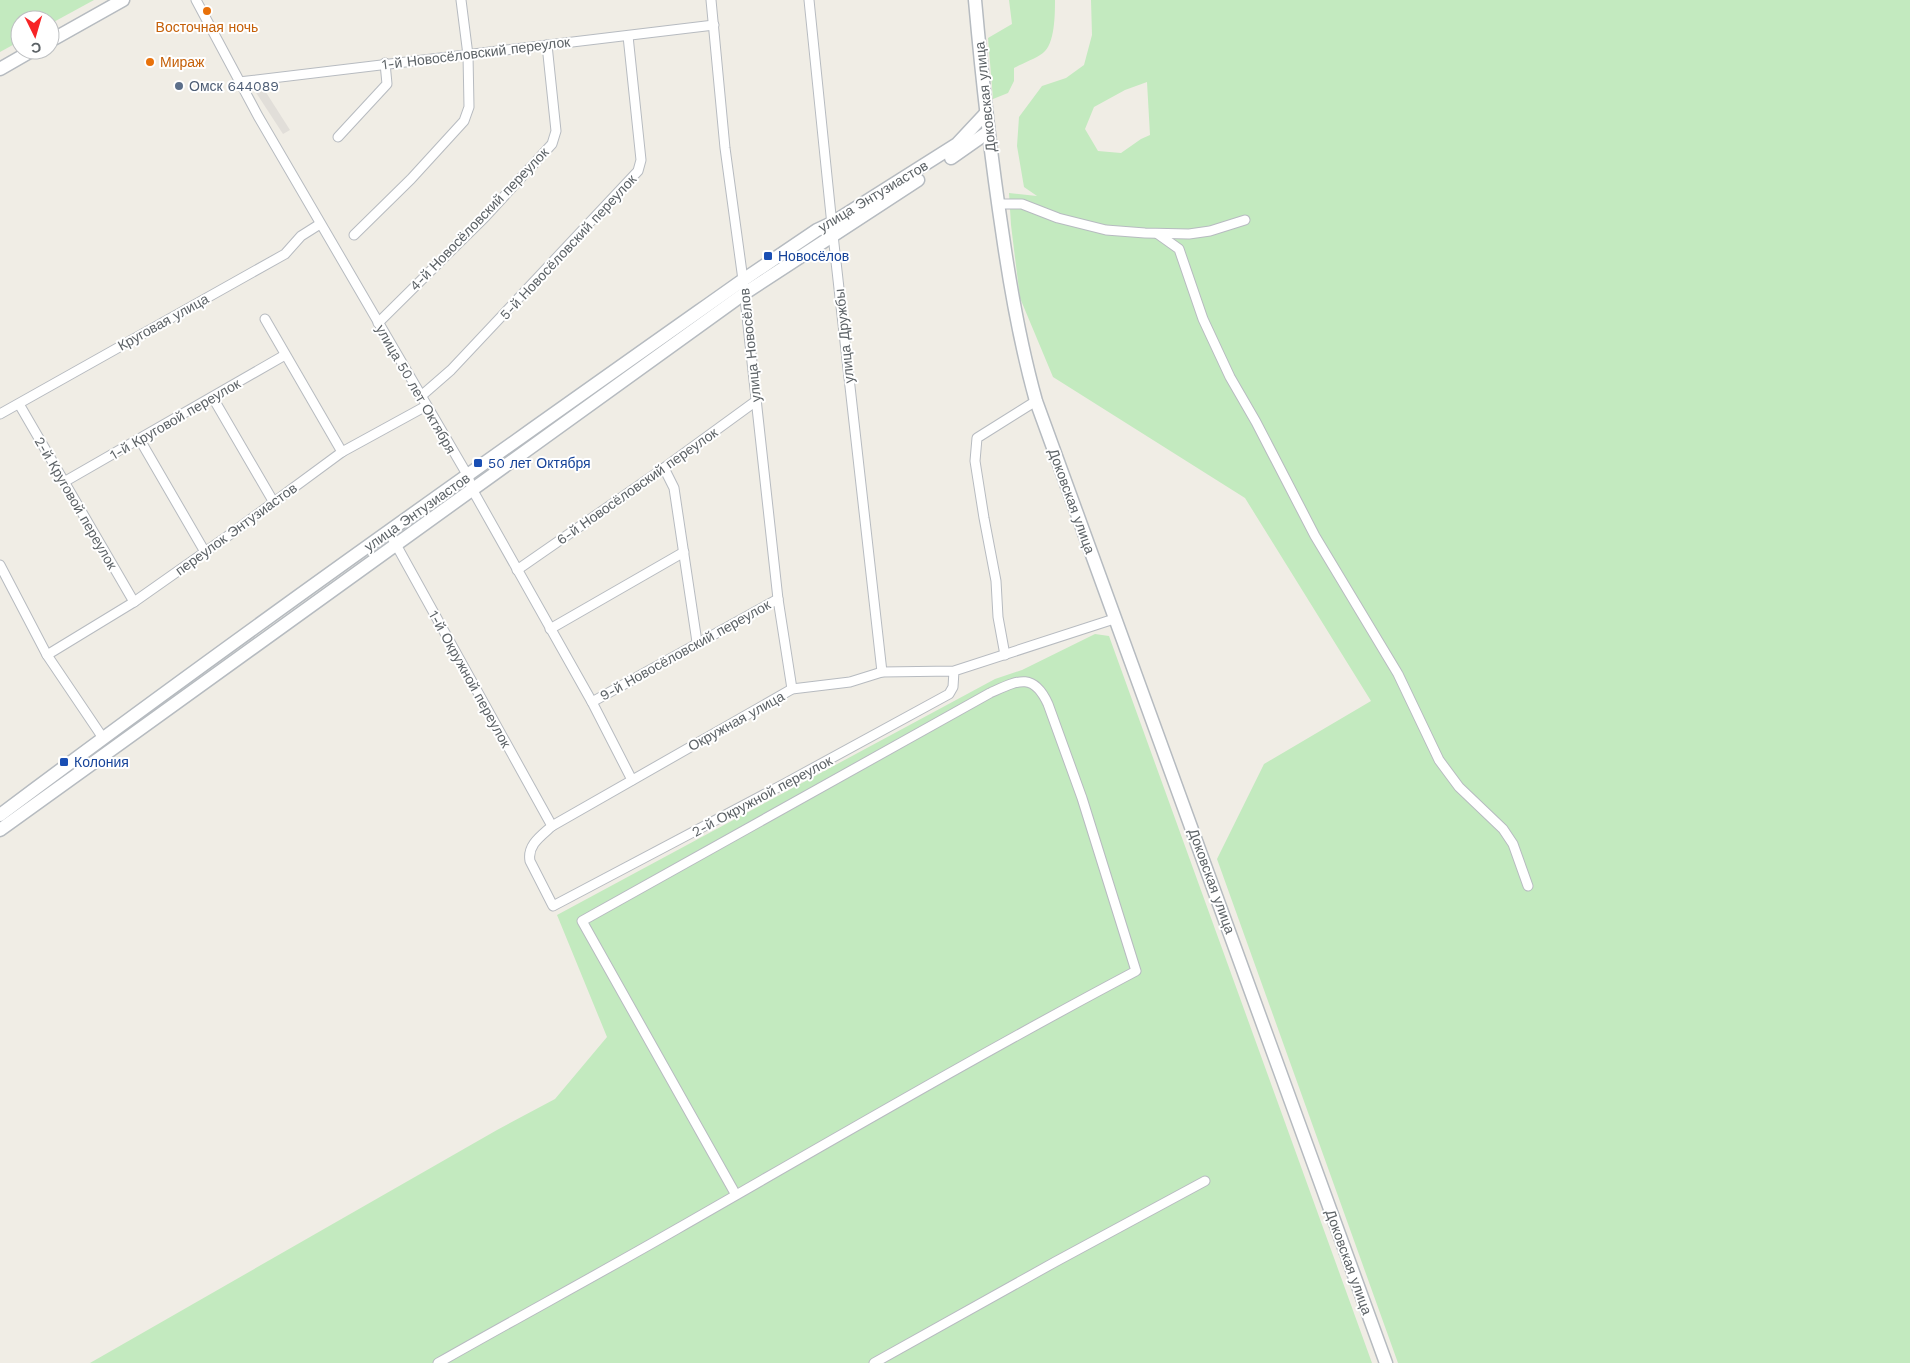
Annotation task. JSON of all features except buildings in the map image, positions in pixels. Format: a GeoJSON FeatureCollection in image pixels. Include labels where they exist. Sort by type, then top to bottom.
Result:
{"type":"FeatureCollection","features":[{"type":"Feature","properties":{"kind":"main road"},"geometry":{"type":"LineString","coordinates":[[60,35],[123,0]]}},
{"type":"Feature","properties":{"kind":"main road","name":"Доковская улица"},"geometry":{"type":"LineString","coordinates":[[975,0],[988,132],[998,204],[1016,315],[1036,400],[1386,1363]]}},
{"type":"Feature","properties":{"kind":"main road"},"geometry":{"type":"LineString","coordinates":[[0,68],[15,60]]}},
{"type":"Feature","properties":{"kind":"main road","name":"улица Энтузиастов"},"geometry":{"type":"LineString","coordinates":[[0,815],[103,738],[389,532],[470,482],[957,144],[986,113]]}},
{"type":"Feature","properties":{"kind":"main road","name":"улица Энтузиастов"},"geometry":{"type":"LineString","coordinates":[[0,830],[396,544],[470,482],[743,280],[817,230],[833,229],[954,156],[988,132]]}},
{"type":"Feature","properties":{"kind":"street","name":"улица 50 лет Октября"},"geometry":{"type":"LineString","coordinates":[[196,0],[239,82],[470,482],[517,570],[592,702],[632,780]]}},
{"type":"Feature","properties":{"kind":"street"},"geometry":{"type":"LineString","coordinates":[[354,235],[411,179],[464,121],[470,107],[468,55],[462,0]]}},
{"type":"Feature","properties":{"kind":"street","name":"улица Новосёлов"},"geometry":{"type":"LineString","coordinates":[[711,0],[725,148],[743,280],[778,599],[792,690]]}},
{"type":"Feature","properties":{"kind":"street","name":"улица Дружбы"},"geometry":{"type":"LineString","coordinates":[[809,0],[882,672]]}},
{"type":"Feature","properties":{"kind":"street","name":"1-й Новосёловский переулок"},"geometry":{"type":"LineString","coordinates":[[239,82],[714,25]]}},
{"type":"Feature","properties":{"kind":"street","name":"5-й Новосёловский переулок"},"geometry":{"type":"LineString","coordinates":[[420,397],[451,370],[638,171],[641,160],[628,36]]}},
{"type":"Feature","properties":{"kind":"street","name":"4-й Новосёловский переулок"},"geometry":{"type":"LineString","coordinates":[[378,323],[485,217],[552,144],[556,131],[547,45]]}},
{"type":"Feature","properties":{"kind":"street"},"geometry":{"type":"LineString","coordinates":[[338,137],[387,84],[385,63]]}},
{"type":"Feature","properties":{"kind":"street"},"geometry":{"type":"LineString","coordinates":[[998,204],[1022,204],[1058,218],[1106,230],[1158,234],[1189,234],[1210,231],[1245,220]]}},
{"type":"Feature","properties":{"kind":"street","name":"Круговая улица"},"geometry":{"type":"LineString","coordinates":[[0,414],[285,254],[301,236],[320,224]]}},
{"type":"Feature","properties":{"kind":"street"},"geometry":{"type":"LineString","coordinates":[[1158,234],[1179,249],[1203,319],[1226,370],[1256,422],[1315,536],[1398,674],[1439,760],[1458,787],[1503,829],[1513,844],[1528,886]]}},
{"type":"Feature","properties":{"kind":"street"},"geometry":{"type":"LineString","coordinates":[[265,319],[342,452]]}},
{"type":"Feature","properties":{"kind":"street","name":"1-й Круговой переулок"},"geometry":{"type":"LineString","coordinates":[[64,482],[285,356]]}},
{"type":"Feature","properties":{"kind":"street"},"geometry":{"type":"LineString","coordinates":[[213,398],[273,501]]}},
{"type":"Feature","properties":{"kind":"street"},"geometry":{"type":"LineString","coordinates":[[1004,656],[998,617],[996,580],[975,460],[977,438],[1036,400]]}},
{"type":"Feature","properties":{"kind":"street","name":"6-й Новосёловский переулок"},"geometry":{"type":"LineString","coordinates":[[517,570],[664,468],[756,401]]}},
{"type":"Feature","properties":{"kind":"street","name":"2-й Круговой переулок"},"geometry":{"type":"LineString","coordinates":[[19,404],[134,602]]}},
{"type":"Feature","properties":{"kind":"street","name":"переулок Энтузиастов"},"geometry":{"type":"LineString","coordinates":[[47,655],[134,602],[342,452],[426,406]]}},
{"type":"Feature","properties":{"kind":"street"},"geometry":{"type":"LineString","coordinates":[[140,440],[205,552]]}},
{"type":"Feature","properties":{"kind":"street"},"geometry":{"type":"LineString","coordinates":[[664,468],[674,488],[697,642]]}},
{"type":"Feature","properties":{"kind":"street","name":"1-й Окружной переулок"},"geometry":{"type":"LineString","coordinates":[[389,532],[552,826]]}},
{"type":"Feature","properties":{"kind":"street"},"geometry":{"type":"LineString","coordinates":[[550,629],[684,552]]}},
{"type":"Feature","properties":{"kind":"street"},"geometry":{"type":"LineString","coordinates":[[0,565],[47,655],[103,738]]}},
{"type":"Feature","properties":{"kind":"street","name":"9-й Новосёловский переулок"},"geometry":{"type":"LineString","coordinates":[[592,702],[697,642],[778,599]]}},
{"type":"Feature","properties":{"kind":"street","name":"Окружная улица"},"geometry":{"type":"LineString","coordinates":[[553,906],[530,861],[528,853],[531,846],[552,826],[792,690],[850,682],[882,672],[954,672],[1114,619]]}},
{"type":"Feature","properties":{"kind":"street","name":"2-й Окружной переулок"},"geometry":{"type":"LineString","coordinates":[[553,906],[949,694],[953,687],[954,672]]}},
{"type":"Feature","properties":{"kind":"street"},"geometry":{"type":"LineString","coordinates":[[438,1363],[536,1310],[736,1195],[878,1113],[1136,971],[1078,788],[1048,704],[1042,691],[1034,683],[1025,681],[990,692],[582,920],[736,1195]]}},
{"type":"Feature","properties":{"kind":"street"},"geometry":{"type":"LineString","coordinates":[[874,1363],[1039,1270],[1205,1181]]}},
{"type":"Feature","properties":{"kind":"shaded area"},"geometry":{"type":"Polygon","coordinates":[[[260,83],[290,130],[283,134],[253,88],[260,83]]]}},
{"type":"Feature","properties":{"kind":"green space"},"geometry":{"type":"Polygon","coordinates":[[[0,0],[94,0],[60,19],[60,10],[10,10],[10,46],[0,52],[0,0]]]}},
{"type":"Feature","properties":{"kind":"green space"},"geometry":{"type":"Polygon","coordinates":[[[1009,0],[1055,0],[1054,28],[1047,49],[1040,55],[1014,68],[1014,81],[1008,93],[993,99],[988,38],[1012,24],[1009,0]]]}},
{"type":"Feature","properties":{"kind":"green space"},"geometry":{"type":"Polygon","coordinates":[[[1091,0],[1910,0],[1910,1363],[1398,1363],[1217,859],[1264,764],[1371,701],[1245,498],[1053,377],[1020,298],[1009,193],[1037,196],[1024,187],[1017,146],[1019,117],[1042,86],[1066,78],[1084,65],[1092,35],[1091,0]],[[1147,82],[1125,90],[1094,107],[1085,129],[1098,151],[1121,153],[1150,135],[1147,82]]]}},
{"type":"Feature","properties":{"kind":"green space"},"geometry":{"type":"Polygon","coordinates":[[[1095,634],[1109,636],[1372,1363],[90,1363],[497,1130],[555,1099],[607,1037],[557,915],[995,679],[1022,670],[1095,634]]]}},
{"type":"Feature","properties":{"kind":"place","name":"Восточная ночь"},"geometry":{"type":"Point","coordinates":[207,11]}},
{"type":"Feature","properties":{"kind":"place","name":"Мираж"},"geometry":{"type":"Point","coordinates":[150,62]}},
{"type":"Feature","properties":{"kind":"place","name":"Омск 644089"},"geometry":{"type":"Point","coordinates":[179,86]}},
{"type":"Feature","properties":{"kind":"place","name":"Новосёлов"},"geometry":{"type":"Point","coordinates":[768,256]}},
{"type":"Feature","properties":{"kind":"place","name":"50 лет Октября"},"geometry":{"type":"Point","coordinates":[478,463]}},
{"type":"Feature","properties":{"kind":"place","name":"Колония"},"geometry":{"type":"Point","coordinates":[64,762]}}]}
